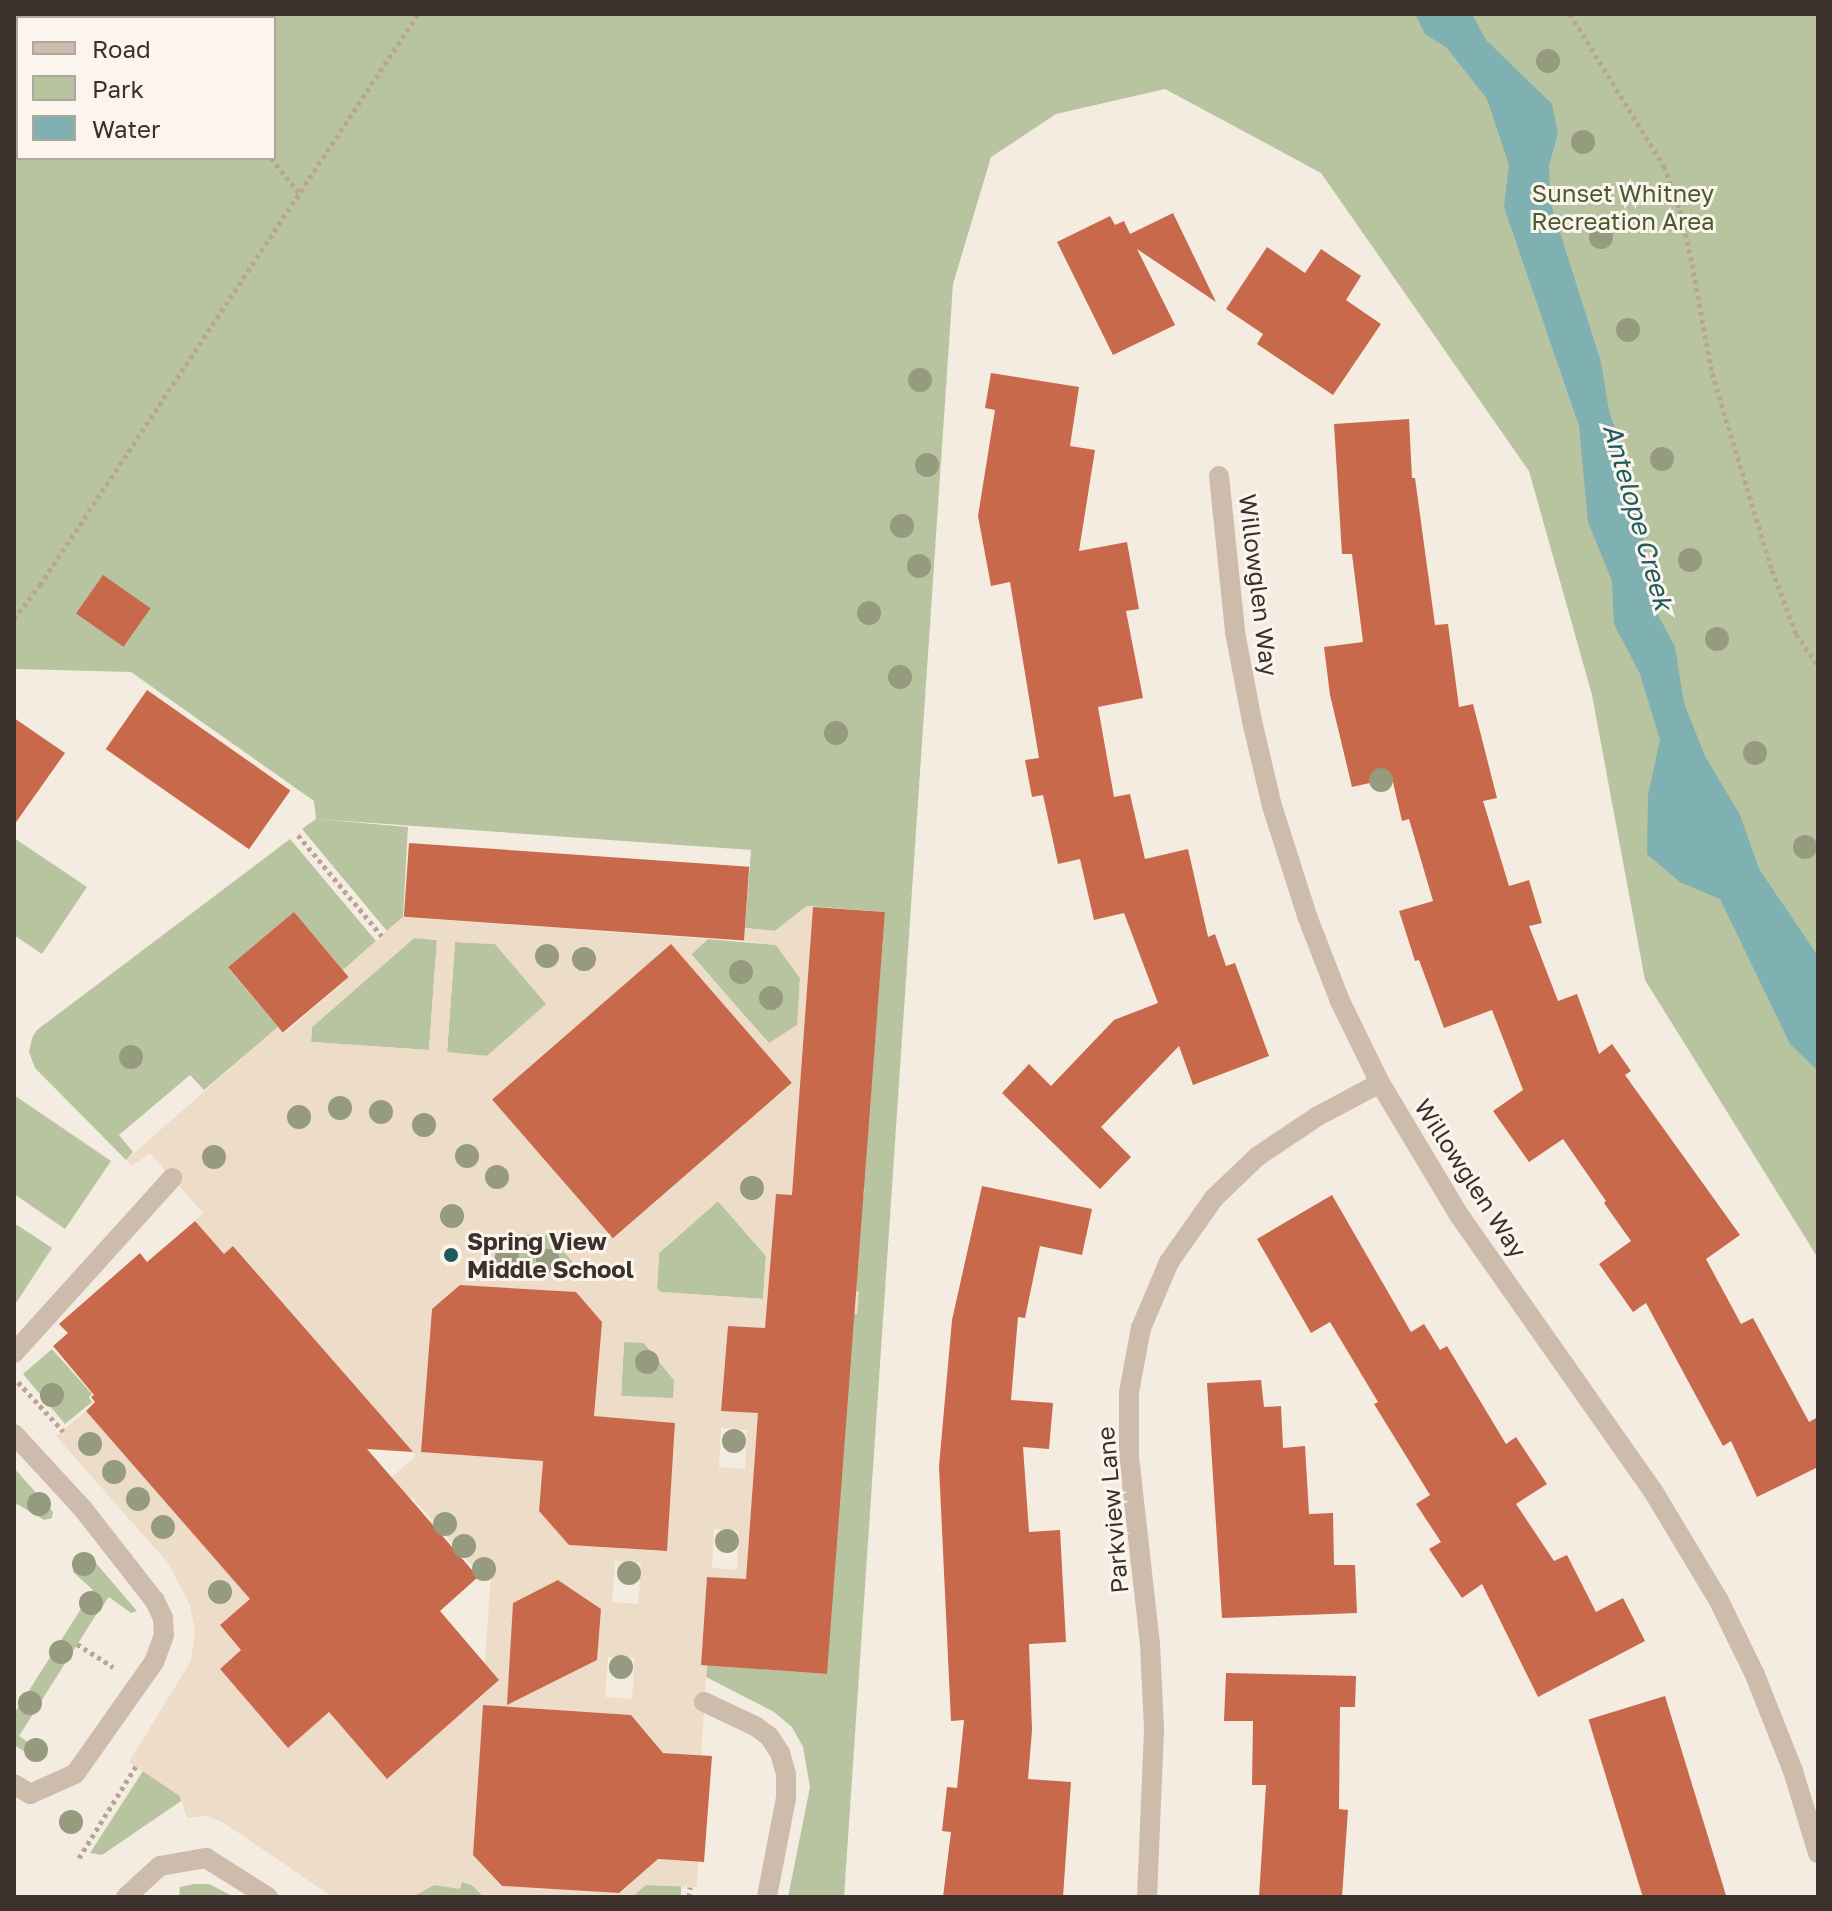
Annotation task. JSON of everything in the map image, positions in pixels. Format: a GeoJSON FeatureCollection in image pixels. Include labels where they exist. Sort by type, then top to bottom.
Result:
{"type":"FeatureCollection","features":[{"type":"Feature","properties":{"kind":"street","name":"Willowglen Way"},"geometry":{"type":"LineString","coordinates":[[1219,476],[1235,632],[1272,806],[1340,1001],[1380,1083],[1459,1215],[1653,1491],[1718,1599],[1777,1730],[1818,1853]]}},
{"type":"Feature","properties":{"kind":"street","name":"Parkview Lane"},"geometry":{"type":"LineString","coordinates":[[1147,1897],[1153,1792],[1152,1686],[1129,1458],[1129,1392],[1141,1328],[1169,1262],[1214,1198],[1258,1156],[1318,1116],[1380,1083]]}},
{"type":"Feature","properties":{"kind":"street"},"geometry":{"type":"LineString","coordinates":[[14,1353],[172,1178]]}},
{"type":"Feature","properties":{"kind":"street"},"geometry":{"type":"LineString","coordinates":[[14,1434],[83,1509],[155,1601],[163,1618],[164,1635],[154,1662],[75,1774],[30,1794],[14,1784]]}},
{"type":"Feature","properties":{"kind":"street"},"geometry":{"type":"LineString","coordinates":[[704,1702],[769,1736],[783,1764],[786,1798],[767,1897]]}},
{"type":"Feature","properties":{"kind":"street"},"geometry":{"type":"LineString","coordinates":[[126,1897],[160,1866],[206,1858],[268,1897]]}},
{"type":"Feature","properties":{"kind":"path"},"geometry":{"type":"LineString","coordinates":[[14,619],[49,572],[418,14]]}},
{"type":"Feature","properties":{"kind":"path"},"geometry":{"type":"LineString","coordinates":[[1570,14],[1664,166],[1692,264],[1712,373],[1772,570],[1796,634],[1818,666]]}},
{"type":"Feature","properties":{"kind":"path"},"geometry":{"type":"LineString","coordinates":[[273,160],[299,193]]}},
{"type":"Feature","properties":{"kind":"path"},"geometry":{"type":"LineString","coordinates":[[298,835],[382,936]]}},
{"type":"Feature","properties":{"kind":"path"},"geometry":{"type":"LineString","coordinates":[[14,1379],[63,1431]]}},
{"type":"Feature","properties":{"kind":"path"},"geometry":{"type":"LineString","coordinates":[[77,1644],[139,1684]]}},
{"type":"Feature","properties":{"kind":"path"},"geometry":{"type":"LineString","coordinates":[[79,1858],[136,1766]]}},
{"type":"Feature","properties":{"kind":"path"},"geometry":{"type":"LineString","coordinates":[[689,1897],[690,1887]]}},
{"type":"Feature","properties":{"kind":"green space","name":"Sunset Whitney Recreation Area"},"geometry":{"type":"Polygon","coordinates":[[[14,14],[1818,14],[1818,1258],[1645,980],[1592,695],[1529,471],[1321,173],[1165,89],[1056,114],[991,157],[953,284],[844,1897],[788,1897],[810,1787],[803,1747],[792,1727],[774,1712],[706,1677],[707,1665],[827,1674],[782,1309],[857,1313],[858,1292],[855,1291],[885,912],[807,906],[775,931],[745,928],[751,850],[316,819],[314,801],[131,672],[17,669],[14,673],[14,14]]]}},
{"type":"Feature","properties":{"kind":"green space"},"geometry":{"type":"Polygon","coordinates":[[[316,819],[408,827],[403,917],[387,931],[302,829],[316,819]]]}},
{"type":"Feature","properties":{"kind":"green space"},"geometry":{"type":"Polygon","coordinates":[[[14,838],[87,887],[42,954],[14,935],[14,838]]]}},
{"type":"Feature","properties":{"kind":"green space"},"geometry":{"type":"Polygon","coordinates":[[[290,839],[376,941],[343,970],[294,913],[229,969],[278,1027],[204,1090],[190,1075],[119,1135],[133,1152],[126,1160],[35,1068],[29,1052],[32,1038],[37,1030],[290,839]]]}},
{"type":"Feature","properties":{"kind":"green space"},"geometry":{"type":"Polygon","coordinates":[[[414,938],[437,940],[429,1050],[311,1042],[312,1027],[414,938]]]}},
{"type":"Feature","properties":{"kind":"green space"},"geometry":{"type":"Polygon","coordinates":[[[708,939],[776,945],[800,978],[798,1025],[769,1044],[691,954],[708,939]]]}},
{"type":"Feature","properties":{"kind":"green space"},"geometry":{"type":"Polygon","coordinates":[[[455,942],[495,944],[547,1004],[487,1056],[447,1053],[455,942]]]}},
{"type":"Feature","properties":{"kind":"green space"},"geometry":{"type":"Polygon","coordinates":[[[14,1095],[111,1161],[65,1229],[14,1194],[14,1095]]]}},
{"type":"Feature","properties":{"kind":"green space"},"geometry":{"type":"Polygon","coordinates":[[[718,1201],[766,1256],[763,1299],[660,1292],[657,1289],[659,1253],[718,1201]]]}},
{"type":"Feature","properties":{"kind":"green space"},"geometry":{"type":"Polygon","coordinates":[[[14,1223],[52,1248],[14,1306],[14,1223]]]}},
{"type":"Feature","properties":{"kind":"green space"},"geometry":{"type":"Polygon","coordinates":[[[522,1234],[550,1235],[576,1265],[566,1273],[502,1268],[493,1258],[522,1234]]]}},
{"type":"Feature","properties":{"kind":"green space"},"geometry":{"type":"Polygon","coordinates":[[[624,1341],[643,1342],[674,1380],[674,1399],[621,1396],[624,1341]]]}},
{"type":"Feature","properties":{"kind":"green space"},"geometry":{"type":"Polygon","coordinates":[[[52,1349],[92,1394],[89,1397],[92,1402],[65,1424],[23,1374],[52,1349]]]}},
{"type":"Feature","properties":{"kind":"green space"},"geometry":{"type":"Polygon","coordinates":[[[14,1468],[53,1512],[52,1518],[44,1520],[17,1504],[14,1507],[14,1468]]]}},
{"type":"Feature","properties":{"kind":"green space"},"geometry":{"type":"Polygon","coordinates":[[[82,1553],[89,1555],[137,1611],[131,1613],[109,1597],[94,1618],[19,1736],[46,1754],[36,1759],[14,1745],[14,1714],[93,1590],[73,1572],[82,1553]]]}},
{"type":"Feature","properties":{"kind":"green space"},"geometry":{"type":"Polygon","coordinates":[[[143,1771],[180,1796],[181,1801],[102,1855],[90,1853],[143,1771]]]}},
{"type":"Feature","properties":{"kind":"green space"},"geometry":{"type":"Polygon","coordinates":[[[461,1881],[472,1885],[484,1897],[412,1897],[434,1885],[460,1888],[461,1881]]]}},
{"type":"Feature","properties":{"kind":"green space"},"geometry":{"type":"Polygon","coordinates":[[[209,1884],[234,1897],[179,1897],[180,1887],[209,1884]]]}},
{"type":"Feature","properties":{"kind":"green space"},"geometry":{"type":"Polygon","coordinates":[[[645,1885],[681,1886],[681,1897],[632,1897],[645,1885]]]}},
{"type":"Feature","properties":{"kind":"shaded area"},"geometry":{"type":"Polygon","coordinates":[[[807,906],[813,907],[793,1184],[865,1189],[862,1201],[776,1194],[768,1297],[859,1292],[857,1314],[783,1309],[781,1330],[728,1326],[721,1410],[758,1413],[746,1579],[707,1577],[701,1664],[707,1665],[701,1755],[659,1752],[659,1748],[631,1715],[513,1707],[481,1736],[473,1854],[501,1886],[619,1893],[651,1865],[652,1859],[698,1862],[697,1887],[646,1885],[632,1897],[484,1897],[472,1885],[462,1882],[460,1889],[434,1885],[412,1897],[333,1897],[221,1821],[206,1816],[187,1818],[180,1796],[129,1762],[191,1661],[195,1633],[190,1605],[168,1563],[56,1436],[86,1411],[250,1599],[220,1625],[241,1650],[220,1669],[288,1747],[329,1712],[388,1778],[495,1684],[481,1667],[485,1661],[491,1576],[480,1575],[412,1497],[406,1504],[387,1481],[416,1456],[234,1246],[223,1254],[195,1221],[203,1213],[150,1153],[132,1166],[126,1160],[278,1027],[285,1033],[349,977],[343,970],[403,917],[708,939],[691,955],[769,1043],[797,1025],[800,978],[776,945],[744,941],[745,928],[775,931],[807,906]],[[414,938],[312,1027],[311,1042],[429,1050],[437,940],[414,938]],[[455,942],[447,1052],[487,1056],[546,1004],[495,944],[455,942]],[[718,1201],[659,1253],[657,1288],[661,1292],[763,1299],[766,1256],[718,1201]],[[522,1234],[493,1258],[502,1268],[566,1273],[575,1265],[550,1235],[522,1234]],[[460,1285],[432,1309],[423,1426],[448,1454],[543,1461],[539,1511],[569,1545],[659,1551],[667,1544],[675,1431],[668,1423],[594,1416],[601,1321],[576,1292],[460,1285]],[[624,1342],[621,1396],[673,1398],[674,1380],[644,1343],[624,1342]],[[721,1428],[719,1467],[745,1469],[747,1430],[721,1428]],[[714,1529],[712,1568],[737,1570],[739,1531],[714,1529]],[[615,1561],[612,1602],[638,1604],[641,1563],[615,1561]],[[558,1580],[513,1603],[510,1655],[553,1682],[597,1660],[601,1609],[558,1580]],[[608,1657],[605,1697],[632,1699],[635,1658],[608,1657]]]}},
{"type":"Feature","properties":{"kind":"water"},"geometry":{"type":"Polygon","coordinates":[[[1415,14],[1472,14],[1486,40],[1552,104],[1558,133],[1549,166],[1550,201],[1601,362],[1609,411],[1629,468],[1627,492],[1643,535],[1656,611],[1675,647],[1684,703],[1705,756],[1740,815],[1759,869],[1818,956],[1818,1071],[1790,1044],[1720,899],[1680,882],[1647,854],[1648,795],[1660,740],[1640,674],[1614,624],[1612,581],[1588,522],[1579,426],[1504,207],[1509,165],[1487,99],[1447,48],[1425,34],[1415,14]]]}},
{"type":"Feature","properties":{"kind":"building"},"geometry":{"type":"Polygon","coordinates":[[[1173,213],[1216,302],[1137,249],[1175,325],[1113,355],[1057,242],[1110,216],[1115,225],[1124,221],[1130,234],[1173,213]]]}},
{"type":"Feature","properties":{"kind":"building"},"geometry":{"type":"Polygon","coordinates":[[[1267,247],[1305,273],[1321,249],[1361,276],[1346,300],[1381,324],[1333,395],[1257,344],[1263,334],[1226,309],[1267,247]]]}},
{"type":"Feature","properties":{"kind":"building"},"geometry":{"type":"Polygon","coordinates":[[[991,373],[1079,387],[1070,446],[1095,450],[1079,551],[1127,542],[1139,609],[1126,611],[1143,698],[1098,707],[1114,797],[1130,794],[1145,859],[1188,849],[1208,937],[1215,934],[1226,966],[1235,963],[1269,1056],[1193,1085],[1179,1046],[1101,1127],[1131,1157],[1100,1189],[1002,1093],[1029,1064],[1051,1086],[1114,1020],[1158,1003],[1124,913],[1094,920],[1080,859],[1058,864],[1043,795],[1032,797],[1025,760],[1039,758],[1010,582],[991,586],[978,516],[995,410],[985,408],[991,373]]]}},
{"type":"Feature","properties":{"kind":"building"},"geometry":{"type":"Polygon","coordinates":[[[1409,419],[1412,478],[1415,478],[1435,625],[1448,624],[1459,707],[1473,704],[1497,798],[1483,801],[1509,886],[1529,880],[1542,923],[1529,926],[1558,1001],[1577,994],[1599,1054],[1612,1044],[1631,1071],[1625,1075],[1740,1235],[1706,1259],[1741,1324],[1753,1318],[1809,1422],[1818,1417],[1818,1467],[1757,1497],[1731,1441],[1723,1446],[1646,1303],[1633,1312],[1599,1264],[1631,1241],[1604,1203],[1606,1201],[1563,1139],[1529,1162],[1493,1111],[1523,1090],[1492,1010],[1444,1028],[1419,960],[1415,961],[1399,911],[1433,901],[1409,819],[1402,821],[1392,778],[1352,787],[1330,695],[1324,647],[1363,642],[1352,554],[1342,554],[1334,424],[1409,419]]]}},
{"type":"Feature","properties":{"kind":"building"},"geometry":{"type":"Polygon","coordinates":[[[103,575],[151,608],[124,647],[76,614],[103,575]]]}},
{"type":"Feature","properties":{"kind":"building"},"geometry":{"type":"Polygon","coordinates":[[[147,690],[290,790],[249,849],[106,749],[147,690]]]}},
{"type":"Feature","properties":{"kind":"building"},"geometry":{"type":"Polygon","coordinates":[[[14,718],[65,753],[14,825],[14,718]]]}},
{"type":"Feature","properties":{"kind":"building"},"geometry":{"type":"Polygon","coordinates":[[[409,843],[749,867],[744,941],[404,917],[409,843]]]}},
{"type":"Feature","properties":{"kind":"building"},"geometry":{"type":"Polygon","coordinates":[[[813,907],[885,912],[827,1674],[701,1665],[707,1577],[746,1579],[758,1413],[721,1411],[728,1326],[765,1328],[776,1194],[792,1195],[813,907]]]}},
{"type":"Feature","properties":{"kind":"building"},"geometry":{"type":"Polygon","coordinates":[[[294,912],[349,977],[283,1032],[228,967],[294,912]]]}},
{"type":"Feature","properties":{"kind":"building"},"geometry":{"type":"Polygon","coordinates":[[[671,944],[792,1083],[613,1238],[492,1099],[671,944]]]}},
{"type":"Feature","properties":{"kind":"building"},"geometry":{"type":"Polygon","coordinates":[[[982,1186],[1092,1209],[1082,1255],[1040,1246],[1025,1318],[1018,1317],[1011,1400],[1053,1403],[1049,1449],[1023,1447],[1029,1532],[1060,1530],[1066,1642],[1029,1644],[1032,1730],[1028,1779],[1071,1782],[1063,1897],[943,1897],[951,1832],[942,1831],[947,1787],[957,1788],[964,1720],[951,1721],[939,1466],[952,1320],[982,1186]]]}},
{"type":"Feature","properties":{"kind":"building"},"geometry":{"type":"Polygon","coordinates":[[[1332,1195],[1411,1332],[1424,1324],[1440,1350],[1447,1346],[1506,1444],[1516,1437],[1547,1484],[1516,1504],[1554,1561],[1567,1555],[1596,1612],[1623,1598],[1645,1641],[1538,1697],[1482,1584],[1462,1598],[1429,1549],[1441,1542],[1416,1504],[1430,1495],[1374,1404],[1378,1402],[1330,1322],[1311,1333],[1257,1239],[1332,1195]]]}},
{"type":"Feature","properties":{"kind":"building"},"geometry":{"type":"Polygon","coordinates":[[[195,1221],[224,1254],[233,1246],[413,1452],[367,1449],[478,1577],[440,1611],[499,1680],[387,1779],[329,1712],[288,1748],[220,1669],[241,1650],[220,1625],[250,1599],[86,1411],[95,1402],[91,1397],[94,1395],[53,1346],[68,1333],[59,1324],[140,1253],[147,1262],[195,1221]]]}},
{"type":"Feature","properties":{"kind":"building"},"geometry":{"type":"Polygon","coordinates":[[[460,1285],[576,1292],[602,1322],[594,1416],[675,1423],[667,1551],[569,1545],[539,1511],[543,1461],[421,1452],[432,1309],[460,1285]]]}},
{"type":"Feature","properties":{"kind":"building"},"geometry":{"type":"Polygon","coordinates":[[[1261,1380],[1264,1407],[1281,1406],[1283,1448],[1305,1446],[1309,1514],[1333,1513],[1334,1565],[1355,1565],[1357,1613],[1222,1618],[1207,1383],[1261,1380]]]}},
{"type":"Feature","properties":{"kind":"building"},"geometry":{"type":"Polygon","coordinates":[[[558,1580],[601,1609],[597,1660],[507,1705],[513,1603],[558,1580]]]}},
{"type":"Feature","properties":{"kind":"building"},"geometry":{"type":"Polygon","coordinates":[[[1226,1673],[1356,1676],[1355,1707],[1340,1707],[1339,1809],[1348,1810],[1342,1897],[1259,1897],[1266,1785],[1252,1785],[1253,1721],[1224,1721],[1226,1673]]]}},
{"type":"Feature","properties":{"kind":"building"},"geometry":{"type":"Polygon","coordinates":[[[1665,1696],[1726,1897],[1643,1897],[1588,1719],[1665,1696]]]}},
{"type":"Feature","properties":{"kind":"building"},"geometry":{"type":"Polygon","coordinates":[[[483,1705],[631,1715],[663,1753],[712,1756],[704,1862],[658,1859],[619,1893],[502,1886],[473,1855],[483,1705]]]}},
{"type":"Feature","properties":{"kind":"place","name":"Spring View Middle School"},"geometry":{"type":"Point","coordinates":[451,1255]}},
{"type":"Feature","properties":{"kind":"water label","name":"Antelope Creek"},"geometry":{"type":"Point","coordinates":[1638,517]}}]}
